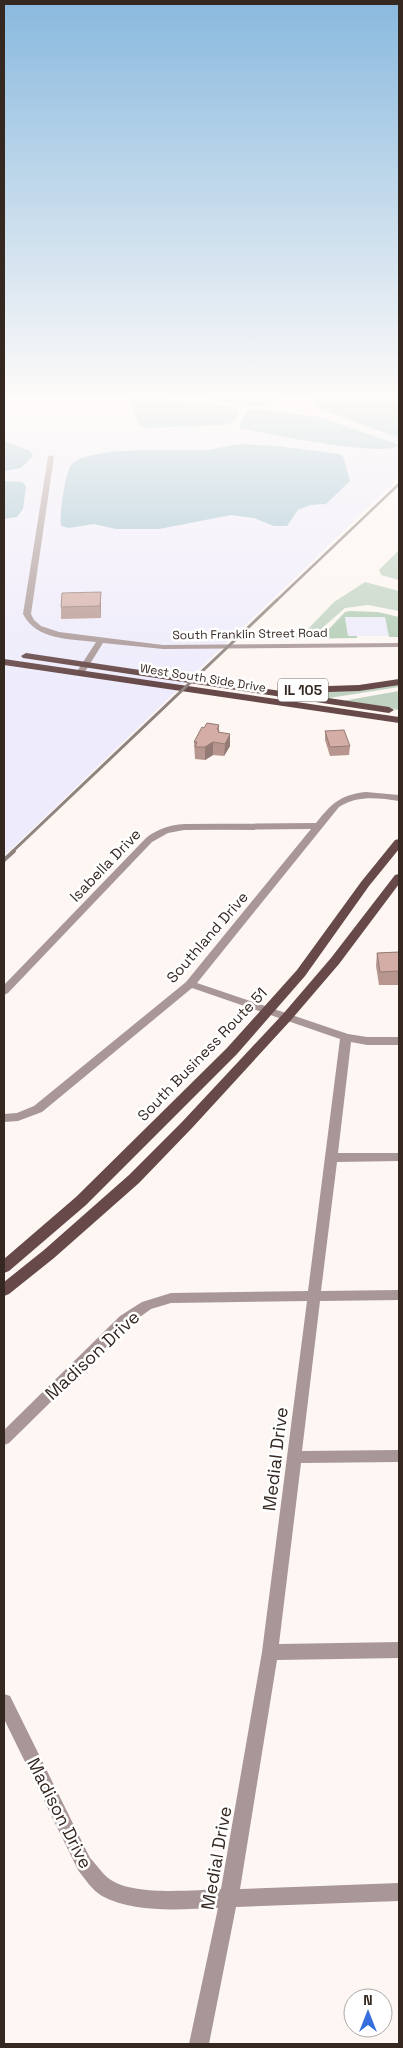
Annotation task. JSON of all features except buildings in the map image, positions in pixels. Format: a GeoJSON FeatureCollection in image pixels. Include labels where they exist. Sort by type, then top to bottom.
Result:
{"type":"FeatureCollection","features":[{"type":"Feature","properties":{"kind":"main road","name":"West South Side Drive"},"geometry":{"type":"LineString","coordinates":[[4,653],[82,669],[399,720]]}},
{"type":"Feature","properties":{"kind":"main road","name":"West South Side Drive"},"geometry":{"type":"LineString","coordinates":[[4,662],[207,682],[399,711]]}},
{"type":"Feature","properties":{"kind":"main road","name":"IL 105"},"geometry":{"type":"LineString","coordinates":[[207,682],[259,688],[321,690],[359,688],[399,682]]}},
{"type":"Feature","properties":{"kind":"main road","name":"IL 105"},"geometry":{"type":"LineString","coordinates":[[278,702],[328,700],[399,690]]}},
{"type":"Feature","properties":{"kind":"main road","name":"South Business Route 51"},"geometry":{"type":"LineString","coordinates":[[4,1267],[81,1201],[232,1051],[300,973],[365,884],[399,842]]}},
{"type":"Feature","properties":{"kind":"main road"},"geometry":{"type":"LineString","coordinates":[[4,1290],[56,1248],[134,1179],[187,1125],[287,1017],[335,961],[399,877]]}},
{"type":"Feature","properties":{"kind":"street","name":"South Franklin Street Road"},"geometry":{"type":"LineString","coordinates":[[45,495],[28,609],[28,619],[42,630],[101,640],[163,647],[399,645]]}},
{"type":"Feature","properties":{"kind":"street"},"geometry":{"type":"LineString","coordinates":[[82,669],[101,640]]}},
{"type":"Feature","properties":{"kind":"street","name":"Southland Drive"},"geometry":{"type":"LineString","coordinates":[[4,1118],[18,1117],[38,1109],[190,984],[336,805],[350,797],[372,795],[399,798]]}},
{"type":"Feature","properties":{"kind":"street","name":"Isabella Drive"},"geometry":{"type":"LineString","coordinates":[[4,991],[149,840],[159,832],[169,828],[184,827],[317,826]]}},
{"type":"Feature","properties":{"kind":"street"},"geometry":{"type":"LineString","coordinates":[[190,984],[346,1037],[367,1041],[399,1041]]}},
{"type":"Feature","properties":{"kind":"street","name":"Medial Drive"},"geometry":{"type":"LineString","coordinates":[[199,2044],[229,1898],[270,1652],[312,1296],[346,1037]]}},
{"type":"Feature","properties":{"kind":"street"},"geometry":{"type":"LineString","coordinates":[[331,1158],[399,1157]]}},
{"type":"Feature","properties":{"kind":"street","name":"Madison Drive"},"geometry":{"type":"LineString","coordinates":[[4,1439],[125,1320],[148,1304],[171,1298],[399,1295]]}},
{"type":"Feature","properties":{"kind":"street"},"geometry":{"type":"LineString","coordinates":[[294,1456],[399,1456]]}},
{"type":"Feature","properties":{"kind":"street"},"geometry":{"type":"LineString","coordinates":[[270,1652],[399,1650]]}},
{"type":"Feature","properties":{"kind":"street","name":"Madison Drive"},"geometry":{"type":"LineString","coordinates":[[4,1702],[84,1864],[99,1882],[117,1893],[151,1899],[177,1900],[399,1892]]}},
{"type":"Feature","properties":{"kind":"shaded area"},"geometry":{"type":"Polygon","coordinates":[[[4,495],[382,495],[4,856],[4,495]]]}},
{"type":"Feature","properties":{"kind":"shaded area"},"geometry":{"type":"Polygon","coordinates":[[[345,617],[385,617],[389,636],[348,636],[345,617]]]}},
{"type":"Feature","properties":{"kind":"green space"},"geometry":{"type":"Polygon","coordinates":[[[399,550],[399,580],[381,575],[379,570],[399,550]]]}},
{"type":"Feature","properties":{"kind":"green space"},"geometry":{"type":"Polygon","coordinates":[[[365,582],[399,591],[399,611],[368,605],[345,608],[320,630],[307,630],[334,602],[365,582]]]}},
{"type":"Feature","properties":{"kind":"green space"},"geometry":{"type":"Polygon","coordinates":[[[345,612],[378,612],[399,617],[399,637],[389,637],[385,617],[345,617],[348,636],[357,636],[357,638],[286,639],[293,631],[328,630],[345,612]]]}},
{"type":"Feature","properties":{"kind":"green space"},"geometry":{"type":"Polygon","coordinates":[[[399,684],[399,687],[329,698],[276,691],[317,691],[399,684]]]}},
{"type":"Feature","properties":{"kind":"green space"},"geometry":{"type":"Polygon","coordinates":[[[399,691],[399,710],[342,701],[399,691]]]}},
{"type":"Feature","properties":{"kind":"water"},"geometry":{"type":"Polygon","coordinates":[[[4,495],[25,495],[23,509],[17,517],[4,519],[4,495]]]}},
{"type":"Feature","properties":{"kind":"water"},"geometry":{"type":"Polygon","coordinates":[[[64,495],[336,495],[326,504],[310,505],[298,510],[287,526],[274,526],[254,518],[231,515],[159,529],[116,529],[94,524],[69,528],[61,526],[64,495]]]}},
{"type":"Feature","properties":{"kind":"railway"},"geometry":{"type":"LineString","coordinates":[[276,601],[388,495]]}},
{"type":"Feature","properties":{"kind":"railway"},"geometry":{"type":"LineString","coordinates":[[12,852],[277,600]]}},
{"type":"Feature","properties":{"kind":"railway"},"geometry":{"type":"LineString","coordinates":[[4,860],[14,851]]}}]}
